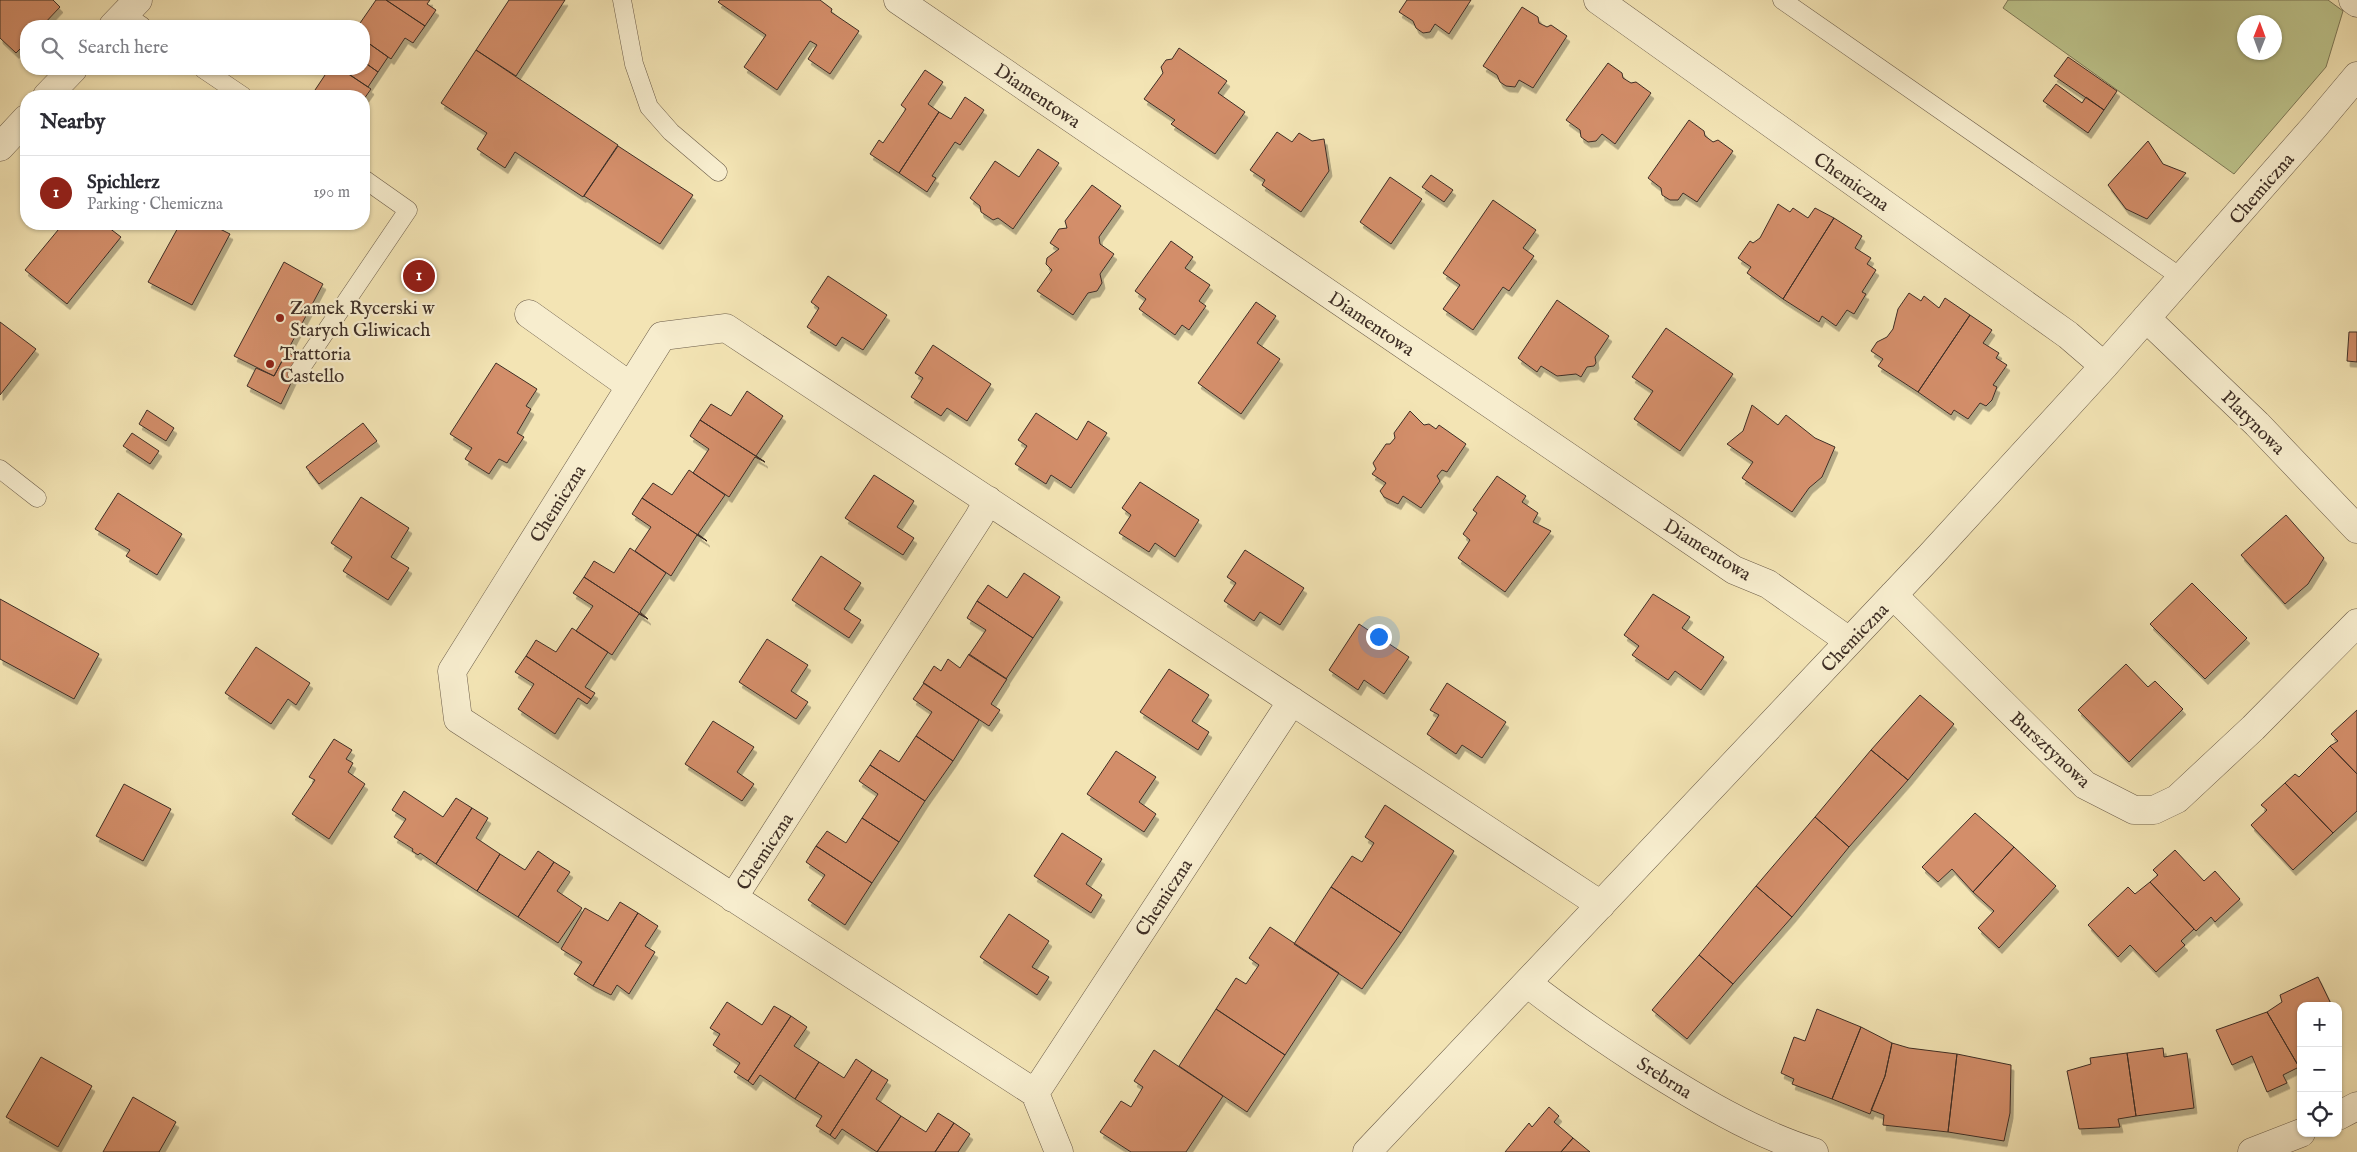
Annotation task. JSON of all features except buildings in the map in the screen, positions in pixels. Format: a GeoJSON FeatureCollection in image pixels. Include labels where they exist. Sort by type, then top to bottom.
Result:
{"type":"FeatureCollection","features":[{"type":"Feature","properties":{"kind":"street","name":"Diamentowa"},"geometry":{"type":"LineString","coordinates":[[898,0],[1726,564],[1768,584],[1849,641]]}},
{"type":"Feature","properties":{"kind":"street","name":"Chemiczna"},"geometry":{"type":"LineString","coordinates":[[1598,0],[2068,335],[2104,366]]}},
{"type":"Feature","properties":{"kind":"street"},"geometry":{"type":"LineString","coordinates":[[2353,0],[2357,3]]}},
{"type":"Feature","properties":{"kind":"street"},"geometry":{"type":"LineString","coordinates":[[53,90],[67,75]]}},
{"type":"Feature","properties":{"kind":"street","name":"Chemiczna"},"geometry":{"type":"LineString","coordinates":[[1367,1152],[1894,595],[2104,366],[2357,76]]}},
{"type":"Feature","properties":{"kind":"street"},"geometry":{"type":"LineString","coordinates":[[0,147],[20,125]]}},
{"type":"Feature","properties":{"kind":"street"},"geometry":{"type":"LineString","coordinates":[[529,314],[630,386]]}},
{"type":"Feature","properties":{"kind":"street","name":"Platynowa"},"geometry":{"type":"LineString","coordinates":[[2146,318],[2257,424],[2357,529]]}},
{"type":"Feature","properties":{"kind":"street","name":"Chemiczna"},"geometry":{"type":"LineString","coordinates":[[1292,701],[1035,1093],[458,719],[452,671],[662,336],[726,328],[988,500],[1292,701],[1600,905]]}},
{"type":"Feature","properties":{"kind":"street","name":"Chemiczna"},"geometry":{"type":"LineString","coordinates":[[733,898],[974,526],[988,500]]}},
{"type":"Feature","properties":{"kind":"street","name":"Bursztynowa"},"geometry":{"type":"LineString","coordinates":[[1894,595],[2085,785],[2134,810],[2154,810],[2177,799],[2253,728],[2357,623]]}},
{"type":"Feature","properties":{"kind":"street","name":"Srebrna"},"geometry":{"type":"LineString","coordinates":[[1527,983],[1569,1017],[1680,1088],[1755,1129],[1814,1152]]}},
{"type":"Feature","properties":{"kind":"street"},"geometry":{"type":"LineString","coordinates":[[1035,1093],[1059,1152]]}},
{"type":"Feature","properties":{"kind":"street"},"geometry":{"type":"LineString","coordinates":[[2342,1114],[2357,1106]]}},
{"type":"Feature","properties":{"kind":"street"},"geometry":{"type":"LineString","coordinates":[[2252,1152],[2297,1135]]}},
{"type":"Feature","properties":{"kind":"lane"},"geometry":{"type":"LineString","coordinates":[[622,0],[634,64],[649,107],[671,132],[718,172]]}},
{"type":"Feature","properties":{"kind":"lane"},"geometry":{"type":"LineString","coordinates":[[1782,0],[2182,278]]}},
{"type":"Feature","properties":{"kind":"lane"},"geometry":{"type":"LineString","coordinates":[[212,75],[234,90]]}},
{"type":"Feature","properties":{"kind":"lane"},"geometry":{"type":"LineString","coordinates":[[297,374],[408,210],[370,183]]}},
{"type":"Feature","properties":{"kind":"lane"},"geometry":{"type":"LineString","coordinates":[[0,469],[37,498]]}},
{"type":"Feature","properties":{"kind":"green space"},"geometry":{"type":"Polygon","coordinates":[[[2008,0],[2328,0],[2343,11],[2326,67],[2234,174],[2003,8],[2008,0]]]}},
{"type":"Feature","properties":{"kind":"place","name":"Spichlerz"},"geometry":{"type":"Point","coordinates":[419,276]}},
{"type":"Feature","properties":{"kind":"place","name":"Zamek Rycerski w Starych Gliwicach"},"geometry":{"type":"Point","coordinates":[280,318]}},
{"type":"Feature","properties":{"kind":"place","name":"Trattoria Castello"},"geometry":{"type":"Point","coordinates":[270,364]}}]}
